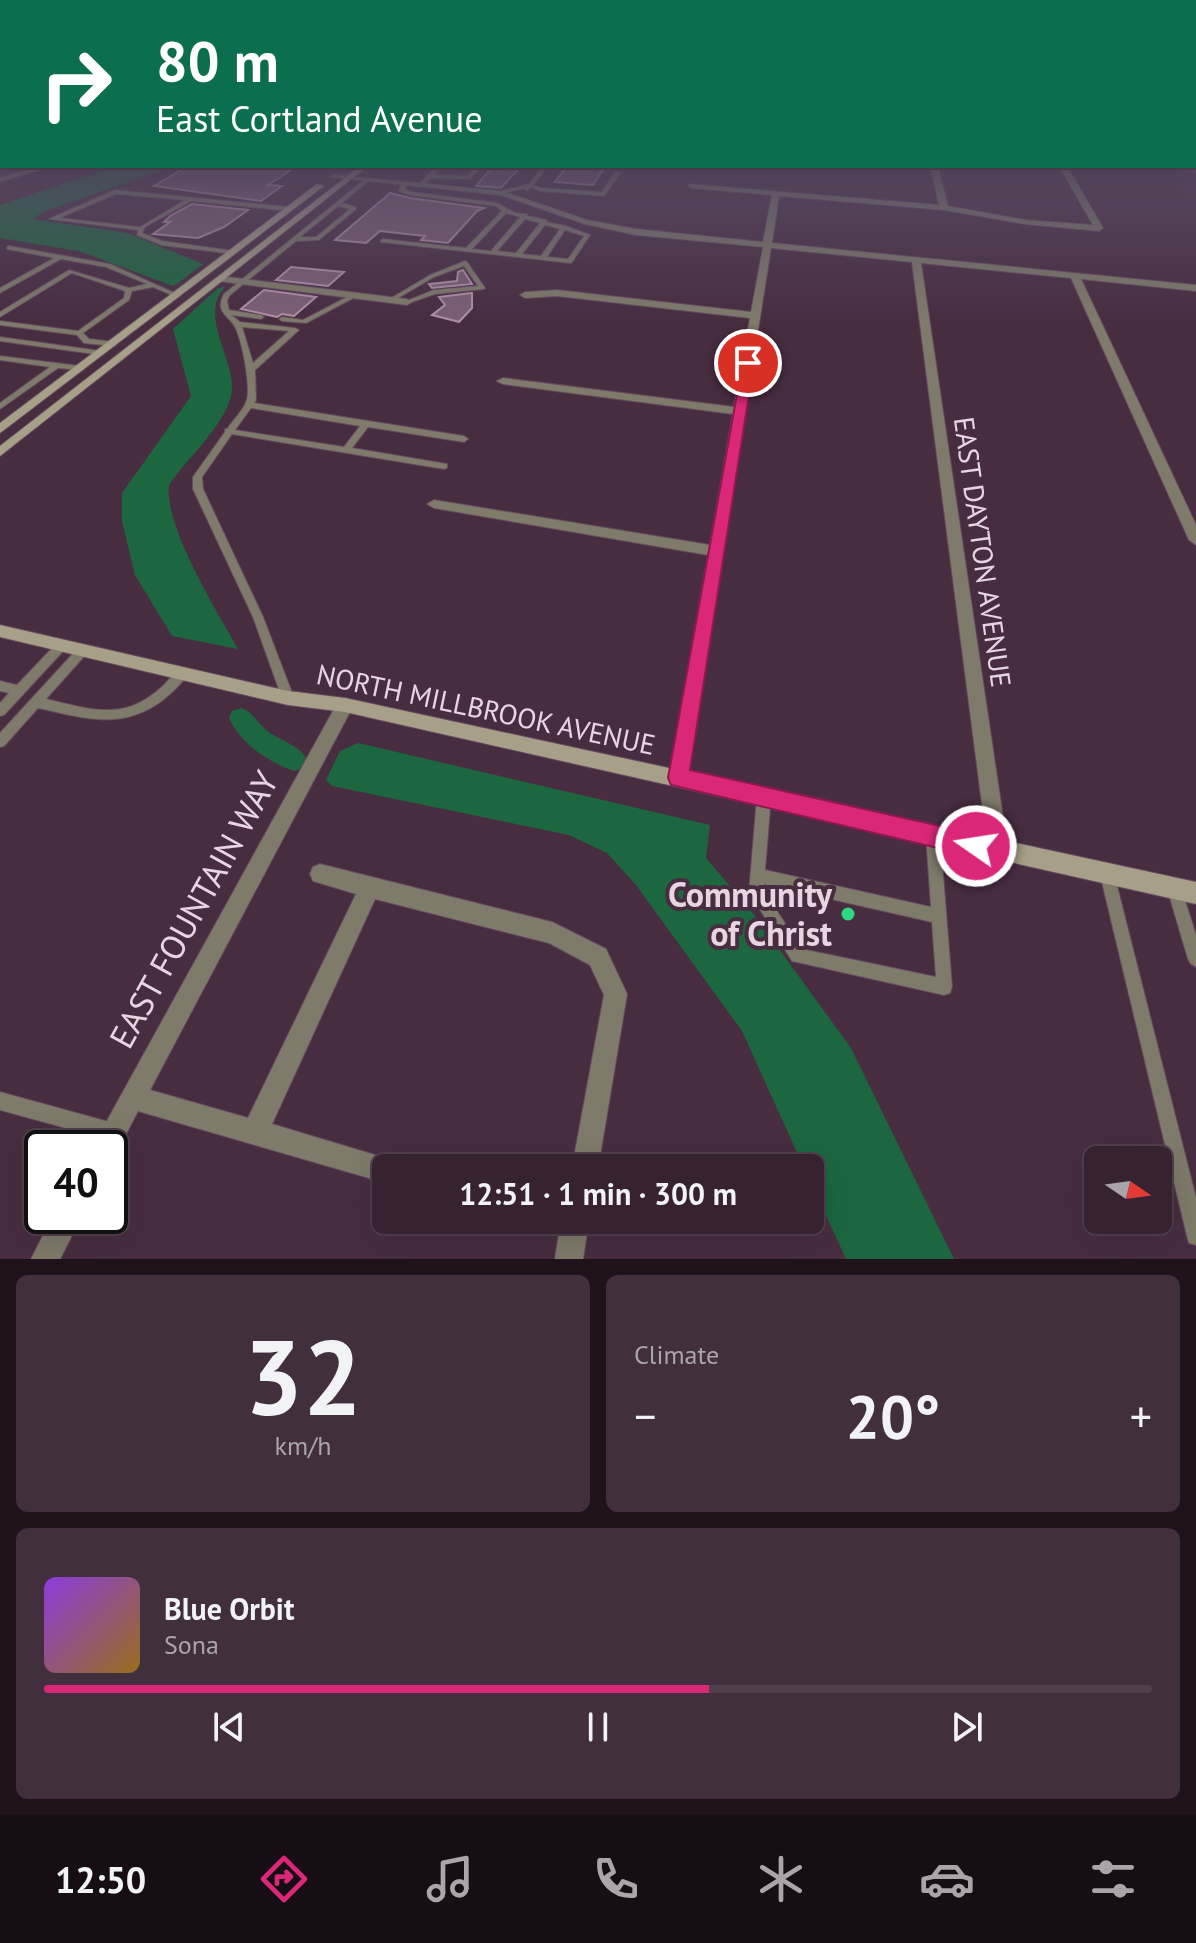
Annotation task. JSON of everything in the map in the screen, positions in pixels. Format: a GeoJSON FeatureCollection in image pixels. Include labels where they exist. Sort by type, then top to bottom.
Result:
{"type":"FeatureCollection","features":[{"type":"Feature","properties":{"kind":"main road"},"geometry":{"type":"LineString","coordinates":[[0,429],[298,203]]}},
{"type":"Feature","properties":{"kind":"main road"},"geometry":{"type":"LineString","coordinates":[[0,452],[317,203]]}},
{"type":"Feature","properties":{"kind":"main road"},"geometry":{"type":"LineString","coordinates":[[220,279],[217,277],[219,271],[236,257],[233,252]]}},
{"type":"Feature","properties":{"kind":"main road"},"geometry":{"type":"LineString","coordinates":[[119,358],[131,339],[179,301],[180,297],[176,295]]}},
{"type":"Feature","properties":{"kind":"main road","name":"NORTH MILLBROOK AVENUE"},"geometry":{"type":"LineString","coordinates":[[0,631],[288,698],[345,705],[1196,893]]}},
{"type":"Feature","properties":{"kind":"street"},"geometry":{"type":"LineString","coordinates":[[532,203],[585,222],[649,234],[1196,288]]}},
{"type":"Feature","properties":{"kind":"street"},"geometry":{"type":"LineString","coordinates":[[678,778],[774,203]]}},
{"type":"Feature","properties":{"kind":"street"},"geometry":{"type":"LineString","coordinates":[[885,203],[944,208],[1025,222],[1099,228],[1084,203]]}},
{"type":"Feature","properties":{"kind":"street"},"geometry":{"type":"LineString","coordinates":[[943,203],[944,208]]}},
{"type":"Feature","properties":{"kind":"street","name":"EAST DAYTON AVENUE"},"geometry":{"type":"LineString","coordinates":[[916,260],[998,851]]}},
{"type":"Feature","properties":{"kind":"street"},"geometry":{"type":"LineString","coordinates":[[1074,275],[1196,540]]}},
{"type":"Feature","properties":{"kind":"street"},"geometry":{"type":"LineString","coordinates":[[220,279],[407,302]]}},
{"type":"Feature","properties":{"kind":"street"},"geometry":{"type":"LineString","coordinates":[[525,295],[557,293],[756,316]]}},
{"type":"Feature","properties":{"kind":"street"},"geometry":{"type":"LineString","coordinates":[[503,381],[740,411]]}},
{"type":"Feature","properties":{"kind":"street"},"geometry":{"type":"LineString","coordinates":[[434,504],[717,551]]}},
{"type":"Feature","properties":{"kind":"street","name":"EAST FOUNTAIN WAY"},"geometry":{"type":"LineString","coordinates":[[114,1130],[345,705]]}},
{"type":"Feature","properties":{"kind":"street"},"geometry":{"type":"LineString","coordinates":[[320,874],[552,933],[598,957],[616,994],[587,1154]]}},
{"type":"Feature","properties":{"kind":"street"},"geometry":{"type":"LineString","coordinates":[[255,1132],[370,887]]}},
{"type":"Feature","properties":{"kind":"street"},"geometry":{"type":"LineString","coordinates":[[132,1097],[372,1166]]}},
{"type":"Feature","properties":{"kind":"street"},"geometry":{"type":"LineString","coordinates":[[45,1259],[58,1234]]}},
{"type":"Feature","properties":{"kind":"street"},"geometry":{"type":"LineString","coordinates":[[569,1259],[570,1234]]}},
{"type":"Feature","properties":{"kind":"lane"},"geometry":{"type":"LineString","coordinates":[[90,203],[52,219],[140,229],[185,203]]}},
{"type":"Feature","properties":{"kind":"lane"},"geometry":{"type":"LineString","coordinates":[[229,203],[290,209]]}},
{"type":"Feature","properties":{"kind":"lane"},"geometry":{"type":"LineString","coordinates":[[383,241],[570,261],[587,235],[487,203]]}},
{"type":"Feature","properties":{"kind":"lane"},"geometry":{"type":"LineString","coordinates":[[288,698],[258,617],[198,489],[197,477],[254,396],[251,369],[238,324],[226,312],[227,294],[241,281],[293,239],[337,204],[354,208],[317,239],[293,239]]}},
{"type":"Feature","properties":{"kind":"lane"},"geometry":{"type":"LineString","coordinates":[[492,253],[523,214],[539,205]]}},
{"type":"Feature","properties":{"kind":"lane"},"geometry":{"type":"LineString","coordinates":[[467,250],[505,211]]}},
{"type":"Feature","properties":{"kind":"lane"},"geometry":{"type":"LineString","coordinates":[[517,256],[545,221]]}},
{"type":"Feature","properties":{"kind":"lane"},"geometry":{"type":"LineString","coordinates":[[543,258],[568,228],[585,222]]}},
{"type":"Feature","properties":{"kind":"lane"},"geometry":{"type":"LineString","coordinates":[[140,229],[139,234],[151,241],[233,252]]}},
{"type":"Feature","properties":{"kind":"lane"},"geometry":{"type":"LineString","coordinates":[[9,248],[108,265],[176,295]]}},
{"type":"Feature","properties":{"kind":"lane"},"geometry":{"type":"LineString","coordinates":[[0,291],[60,257]]}},
{"type":"Feature","properties":{"kind":"lane"},"geometry":{"type":"LineString","coordinates":[[391,300],[432,276],[465,263],[482,288],[434,292],[407,302]]}},
{"type":"Feature","properties":{"kind":"lane"},"geometry":{"type":"LineString","coordinates":[[0,315],[71,271],[129,290],[154,285]]}},
{"type":"Feature","properties":{"kind":"lane"},"geometry":{"type":"LineString","coordinates":[[79,333],[127,299],[129,290]]}},
{"type":"Feature","properties":{"kind":"lane"},"geometry":{"type":"LineString","coordinates":[[226,312],[304,322],[355,295]]}},
{"type":"Feature","properties":{"kind":"lane"},"geometry":{"type":"LineString","coordinates":[[0,323],[79,333],[87,341],[112,344]]}},
{"type":"Feature","properties":{"kind":"lane"},"geometry":{"type":"LineString","coordinates":[[238,324],[295,330],[251,369]]}},
{"type":"Feature","properties":{"kind":"lane"},"geometry":{"type":"LineString","coordinates":[[0,339],[101,353]]}},
{"type":"Feature","properties":{"kind":"lane"},"geometry":{"type":"LineString","coordinates":[[0,358],[80,368]]}},
{"type":"Feature","properties":{"kind":"lane"},"geometry":{"type":"LineString","coordinates":[[0,407],[57,365]]}},
{"type":"Feature","properties":{"kind":"lane"},"geometry":{"type":"LineString","coordinates":[[249,405],[464,439]]}},
{"type":"Feature","properties":{"kind":"lane"},"geometry":{"type":"LineString","coordinates":[[346,450],[366,424]]}},
{"type":"Feature","properties":{"kind":"lane"},"geometry":{"type":"LineString","coordinates":[[228,431],[444,466]]}},
{"type":"Feature","properties":{"kind":"lane"},"geometry":{"type":"LineString","coordinates":[[4,707],[62,645]]}},
{"type":"Feature","properties":{"kind":"lane"},"geometry":{"type":"LineString","coordinates":[[0,742],[83,650]]}},
{"type":"Feature","properties":{"kind":"lane"},"geometry":{"type":"LineString","coordinates":[[36,702],[105,717],[139,709],[161,698],[183,673]]}},
{"type":"Feature","properties":{"kind":"lane"},"geometry":{"type":"LineString","coordinates":[[0,686],[19,691]]}},
{"type":"Feature","properties":{"kind":"lane"},"geometry":{"type":"LineString","coordinates":[[764,797],[756,892],[797,956],[944,987],[933,836]]}},
{"type":"Feature","properties":{"kind":"lane"},"geometry":{"type":"LineString","coordinates":[[1107,874],[1196,1236]]}},
{"type":"Feature","properties":{"kind":"lane"},"geometry":{"type":"LineString","coordinates":[[758,876],[940,916]]}},
{"type":"Feature","properties":{"kind":"lane"},"geometry":{"type":"LineString","coordinates":[[1174,888],[1196,959]]}},
{"type":"Feature","properties":{"kind":"lane"},"geometry":{"type":"LineString","coordinates":[[0,1101],[84,1130]]}},
{"type":"Feature","properties":{"kind":"shaded area"},"geometry":{"type":"Polygon","coordinates":[[[69,203],[33,219],[127,233],[203,264],[173,286],[79,251],[0,238],[0,205],[69,203]]]}},
{"type":"Feature","properties":{"kind":"shaded area"},"geometry":{"type":"Polygon","coordinates":[[[225,287],[215,310],[231,375],[230,399],[217,425],[169,485],[170,503],[183,545],[238,649],[172,636],[135,575],[122,521],[122,493],[191,396],[173,329],[218,288],[225,287]]]}},
{"type":"Feature","properties":{"kind":"shaded area"},"geometry":{"type":"Polygon","coordinates":[[[358,743],[710,825],[706,858],[752,912],[851,1048],[954,1259],[846,1259],[824,1211],[824,1154],[798,1154],[742,1031],[636,885],[607,853],[569,835],[332,786],[326,780],[340,751],[358,743]]]}},
{"type":"Feature","properties":{"kind":"building"},"geometry":{"type":"Polygon","coordinates":[[[379,203],[445,203],[484,208],[477,211],[448,243],[421,240],[425,236],[380,231],[366,243],[335,240],[379,203]]]}},
{"type":"Feature","properties":{"kind":"building"},"geometry":{"type":"Polygon","coordinates":[[[192,204],[248,210],[224,227],[198,238],[153,234],[170,222],[164,222],[170,216],[192,204]]]}},
{"type":"Feature","properties":{"kind":"building"},"geometry":{"type":"Polygon","coordinates":[[[291,267],[344,272],[328,286],[276,280],[291,267]]]}},
{"type":"Feature","properties":{"kind":"building"},"geometry":{"type":"Polygon","coordinates":[[[463,270],[472,284],[432,288],[429,284],[457,281],[458,272],[463,270]]]}},
{"type":"Feature","properties":{"kind":"building"},"geometry":{"type":"Polygon","coordinates":[[[264,290],[316,297],[294,316],[282,314],[277,317],[241,309],[264,290]]]}},
{"type":"Feature","properties":{"kind":"building"},"geometry":{"type":"Polygon","coordinates":[[[472,293],[472,308],[459,322],[432,315],[445,305],[439,297],[472,293]]]}},
{"type":"Feature","properties":{"kind":"waterway"},"geometry":{"type":"LineString","coordinates":[[241,718],[256,737],[294,760]]}},
{"type":"Feature","properties":{"kind":"place","name":"Community of Christ"},"geometry":{"type":"Point","coordinates":[848,914]}},
{"type":"Feature","properties":{"kind":"route"},"geometry":{"type":"LineString","coordinates":[[748,363],[678,778],[976,846]]}}]}
